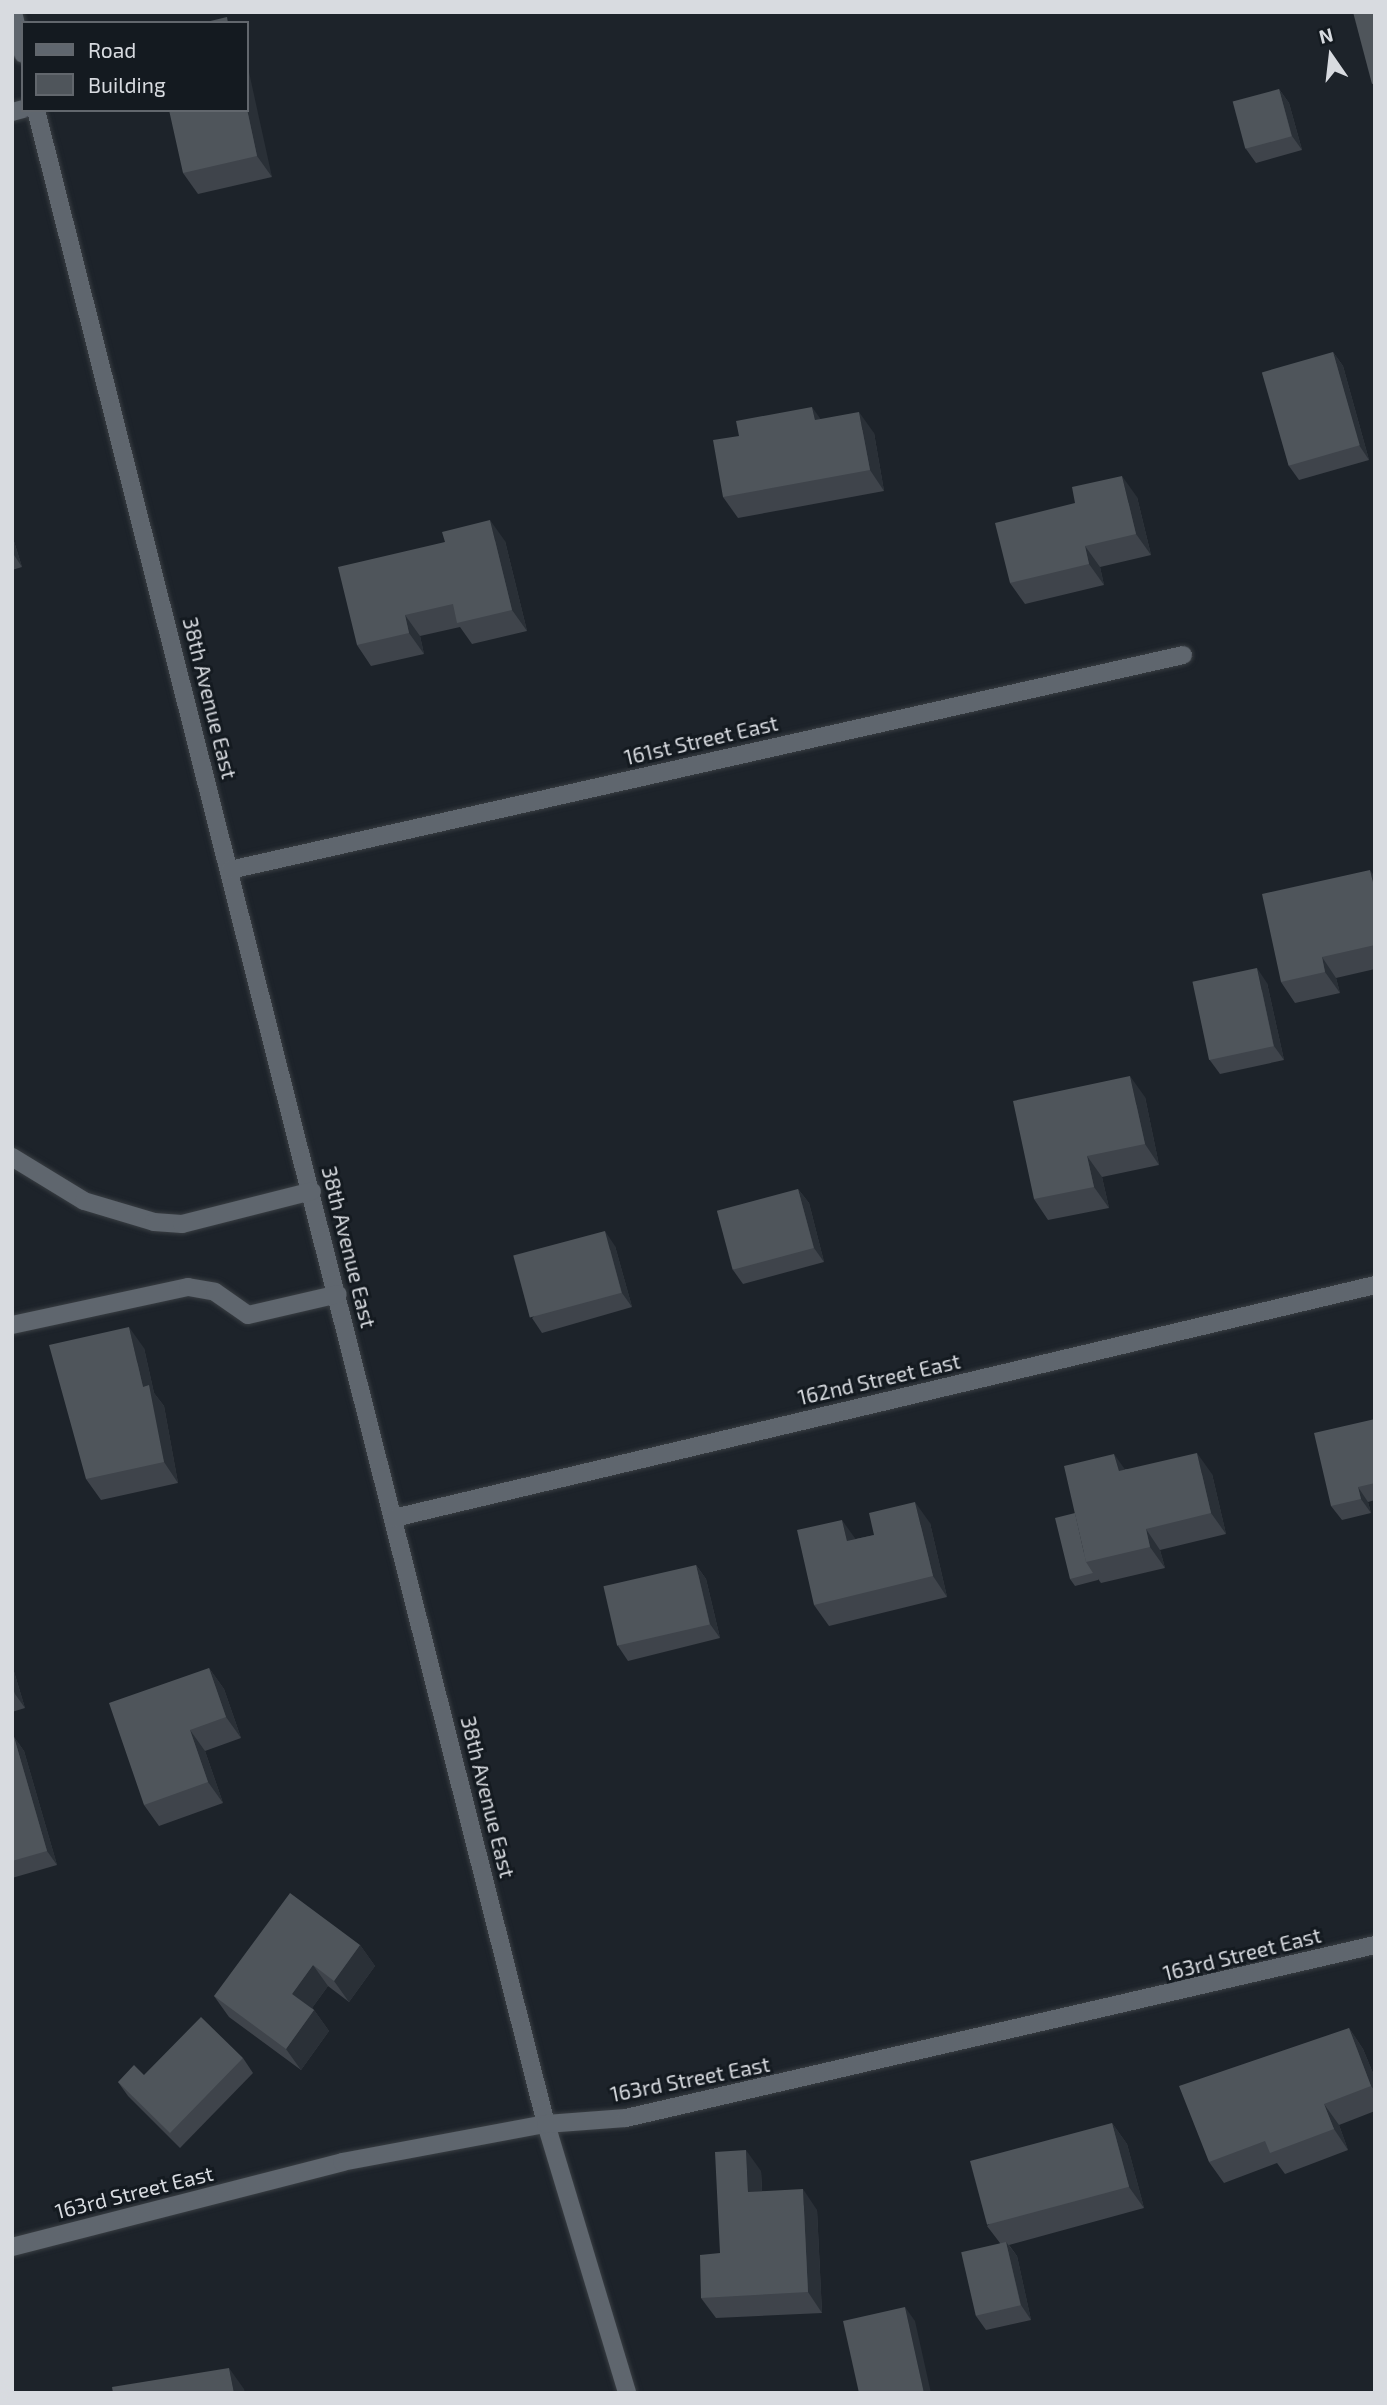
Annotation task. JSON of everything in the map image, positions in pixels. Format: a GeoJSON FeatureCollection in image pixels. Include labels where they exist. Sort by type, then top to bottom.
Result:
{"type":"FeatureCollection","features":[{"type":"Feature","properties":{"kind":"street"},"geometry":{"type":"LineString","coordinates":[[13,12],[21,46]]}},
{"type":"Feature","properties":{"kind":"street","name":"38th Avenue East"},"geometry":{"type":"LineString","coordinates":[[37,112],[546,2123],[627,2393]]}},
{"type":"Feature","properties":{"kind":"street","name":"161st Street East"},"geometry":{"type":"LineString","coordinates":[[230,870],[1183,655]]}},
{"type":"Feature","properties":{"kind":"street"},"geometry":{"type":"LineString","coordinates":[[12,1157],[84,1201],[154,1222],[182,1224],[312,1191]]}},
{"type":"Feature","properties":{"kind":"street","name":"162nd Street East"},"geometry":{"type":"LineString","coordinates":[[394,1518],[1375,1285]]}},
{"type":"Feature","properties":{"kind":"street"},"geometry":{"type":"LineString","coordinates":[[12,1325],[188,1287],[215,1292],[248,1315],[338,1294]]}},
{"type":"Feature","properties":{"kind":"street","name":"163rd Street East"},"geometry":{"type":"LineString","coordinates":[[12,2247],[342,2162],[546,2123],[626,2118],[1375,1945]]}},
{"type":"Feature","properties":{"kind":"building"},"geometry":{"type":"Polygon","coordinates":[[[1353,12],[1375,12],[1375,83],[1372,84],[1353,12]]]}},
{"type":"Feature","properties":{"kind":"building"},"geometry":{"type":"Polygon","coordinates":[[[227,17],[228,21],[210,21],[227,17]]]}},
{"type":"Feature","properties":{"kind":"building"},"geometry":{"type":"Polygon","coordinates":[[[1279,89],[1292,136],[1245,149],[1233,101],[1279,89]]]}},
{"type":"Feature","properties":{"kind":"building"},"geometry":{"type":"Polygon","coordinates":[[[169,112],[248,112],[257,156],[183,173],[169,112]]]}},
{"type":"Feature","properties":{"kind":"building"},"geometry":{"type":"Polygon","coordinates":[[[1333,352],[1360,445],[1289,466],[1262,372],[1333,352]]]}},
{"type":"Feature","properties":{"kind":"building"},"geometry":{"type":"Polygon","coordinates":[[[812,407],[815,420],[859,412],[870,470],[723,497],[713,440],[739,436],[736,421],[812,407]]]}},
{"type":"Feature","properties":{"kind":"building"},"geometry":{"type":"Polygon","coordinates":[[[1122,476],[1136,534],[1085,546],[1089,564],[1010,583],[995,523],[1075,503],[1072,487],[1122,476]]]}},
{"type":"Feature","properties":{"kind":"building"},"geometry":{"type":"Polygon","coordinates":[[[490,520],[512,610],[457,623],[453,604],[405,615],[409,633],[357,645],[338,567],[445,542],[442,532],[490,520]]]}},
{"type":"Feature","properties":{"kind":"building"},"geometry":{"type":"Polygon","coordinates":[[[1370,870],[1375,891],[1375,945],[1322,957],[1325,972],[1281,982],[1262,894],[1370,870]]]}},
{"type":"Feature","properties":{"kind":"building"},"geometry":{"type":"Polygon","coordinates":[[[1257,968],[1274,1046],[1209,1060],[1192,982],[1257,968]]]}},
{"type":"Feature","properties":{"kind":"building"},"geometry":{"type":"Polygon","coordinates":[[[1130,1076],[1145,1144],[1087,1156],[1094,1187],[1034,1199],[1013,1101],[1130,1076]]]}},
{"type":"Feature","properties":{"kind":"building"},"geometry":{"type":"Polygon","coordinates":[[[798,1189],[814,1248],[733,1270],[717,1211],[798,1189]]]}},
{"type":"Feature","properties":{"kind":"building"},"geometry":{"type":"Polygon","coordinates":[[[605,1231],[622,1293],[530,1317],[513,1256],[605,1231]]]}},
{"type":"Feature","properties":{"kind":"building"},"geometry":{"type":"Polygon","coordinates":[[[129,1327],[143,1387],[149,1385],[164,1462],[86,1479],[49,1345],[129,1327]]]}},
{"type":"Feature","properties":{"kind":"building"},"geometry":{"type":"Polygon","coordinates":[[[1375,1419],[1375,1483],[1358,1487],[1361,1499],[1331,1506],[1314,1433],[1375,1419]]]}},
{"type":"Feature","properties":{"kind":"building"},"geometry":{"type":"Polygon","coordinates":[[[1197,1453],[1211,1513],[1146,1529],[1150,1547],[1086,1562],[1064,1466],[1114,1454],[1119,1471],[1197,1453]]]}},
{"type":"Feature","properties":{"kind":"building"},"geometry":{"type":"Polygon","coordinates":[[[915,1502],[933,1576],[814,1605],[797,1530],[842,1520],[847,1541],[874,1535],[869,1513],[915,1502]]]}},
{"type":"Feature","properties":{"kind":"building"},"geometry":{"type":"Polygon","coordinates":[[[1075,1513],[1086,1562],[1093,1573],[1070,1579],[1055,1518],[1075,1513]]]}},
{"type":"Feature","properties":{"kind":"building"},"geometry":{"type":"Polygon","coordinates":[[[696,1565],[710,1624],[617,1646],[603,1586],[696,1565]]]}},
{"type":"Feature","properties":{"kind":"building"},"geometry":{"type":"Polygon","coordinates":[[[209,1668],[226,1717],[190,1730],[208,1782],[144,1805],[109,1703],[209,1668]]]}},
{"type":"Feature","properties":{"kind":"building"},"geometry":{"type":"Polygon","coordinates":[[[12,1737],[47,1851],[12,1861],[12,1737]]]}},
{"type":"Feature","properties":{"kind":"building"},"geometry":{"type":"Polygon","coordinates":[[[290,1893],[360,1945],[334,1981],[313,1965],[292,1994],[314,2010],[286,2049],[214,1996],[290,1893]]]}},
{"type":"Feature","properties":{"kind":"building"},"geometry":{"type":"Polygon","coordinates":[[[201,2017],[243,2058],[170,2133],[118,2082],[134,2065],[144,2075],[201,2017]]]}},
{"type":"Feature","properties":{"kind":"building"},"geometry":{"type":"Polygon","coordinates":[[[1349,2028],[1371,2086],[1324,2104],[1334,2129],[1270,2153],[1265,2141],[1209,2162],[1179,2086],[1349,2028]]]}},
{"type":"Feature","properties":{"kind":"building"},"geometry":{"type":"Polygon","coordinates":[[[1112,2123],[1129,2187],[987,2225],[970,2161],[1112,2123]]]}},
{"type":"Feature","properties":{"kind":"building"},"geometry":{"type":"Polygon","coordinates":[[[746,2150],[748,2192],[803,2189],[808,2292],[701,2298],[700,2255],[720,2253],[715,2152],[746,2150]]]}},
{"type":"Feature","properties":{"kind":"building"},"geometry":{"type":"Polygon","coordinates":[[[1006,2242],[1021,2305],[976,2316],[961,2252],[1006,2242]]]}},
{"type":"Feature","properties":{"kind":"building"},"geometry":{"type":"Polygon","coordinates":[[[905,2307],[924,2393],[859,2393],[843,2321],[905,2307]]]}},
{"type":"Feature","properties":{"kind":"building"},"geometry":{"type":"Polygon","coordinates":[[[229,2368],[234,2393],[113,2393],[112,2387],[229,2368]]]}}]}
